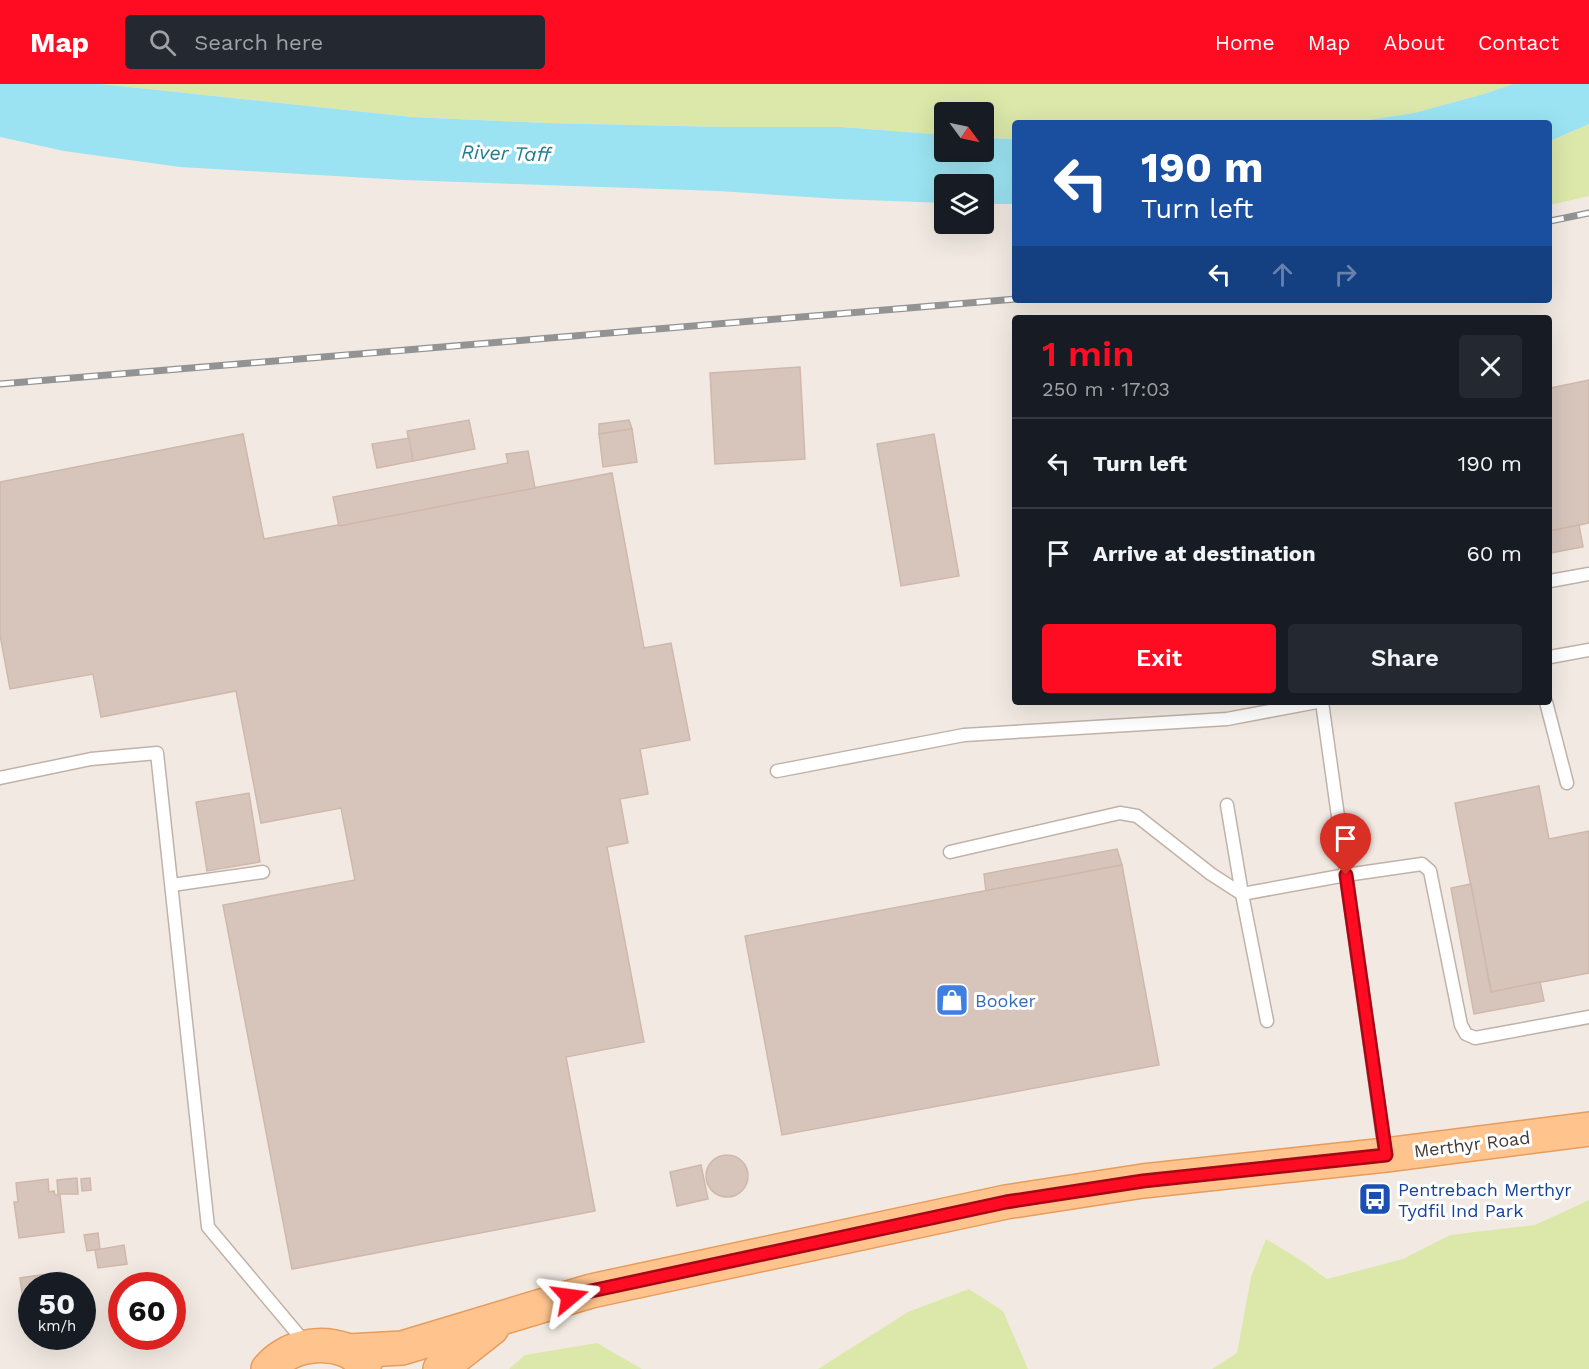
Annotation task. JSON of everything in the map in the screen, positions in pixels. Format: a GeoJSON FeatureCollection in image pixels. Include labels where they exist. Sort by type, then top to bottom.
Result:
{"type":"FeatureCollection","features":[{"type":"Feature","properties":{"kind":"main road","name":"Merthyr Road"},"geometry":{"type":"LineString","coordinates":[[308,1346],[331,1346],[359,1360],[591,1291],[1006,1202],[1143,1181],[1386,1155],[1589,1129]]}},
{"type":"Feature","properties":{"kind":"main road","name":"Merthyr Road"},"geometry":{"type":"LineString","coordinates":[[440,1369],[507,1316]]}},
{"type":"Feature","properties":{"kind":"main road"},"geometry":{"type":"LineString","coordinates":[[268,1369],[289,1352],[308,1346]]}},
{"type":"Feature","properties":{"kind":"lane"},"geometry":{"type":"LineString","coordinates":[[1552,581],[1589,574]]}},
{"type":"Feature","properties":{"kind":"lane"},"geometry":{"type":"LineString","coordinates":[[1552,657],[1589,650]]}},
{"type":"Feature","properties":{"kind":"lane"},"geometry":{"type":"LineString","coordinates":[[777,771],[964,735],[1227,719],[1301,705]]}},
{"type":"Feature","properties":{"kind":"lane"},"geometry":{"type":"LineString","coordinates":[[1322,705],[1386,1155]]}},
{"type":"Feature","properties":{"kind":"lane"},"geometry":{"type":"LineString","coordinates":[[1546,705],[1567,783]]}},
{"type":"Feature","properties":{"kind":"lane"},"geometry":{"type":"LineString","coordinates":[[0,778],[91,759],[157,753],[208,1227],[308,1346]]}},
{"type":"Feature","properties":{"kind":"lane"},"geometry":{"type":"LineString","coordinates":[[1227,805],[1267,1021]]}},
{"type":"Feature","properties":{"kind":"lane"},"geometry":{"type":"LineString","coordinates":[[950,852],[1120,813],[1137,816],[1211,874],[1242,894],[1422,864],[1430,871],[1461,1025],[1466,1034],[1475,1038],[1589,1017]]}},
{"type":"Feature","properties":{"kind":"lane"},"geometry":{"type":"LineString","coordinates":[[172,885],[263,872]]}},
{"type":"Feature","properties":{"kind":"green space"},"geometry":{"type":"Polygon","coordinates":[[[101,84],[1513,84],[1414,113],[1368,120],[1012,120],[1012,139],[994,138],[994,102],[934,102],[934,134],[841,127],[545,123],[412,117],[101,84]]]}},
{"type":"Feature","properties":{"kind":"green space"},"geometry":{"type":"Polygon","coordinates":[[[1589,124],[1589,196],[1552,205],[1552,140],[1589,124]]]}},
{"type":"Feature","properties":{"kind":"green space"},"geometry":{"type":"Polygon","coordinates":[[[1589,1200],[1589,1369],[1212,1369],[1237,1353],[1251,1277],[1266,1239],[1327,1279],[1403,1259],[1450,1235],[1535,1225],[1589,1200]]]}},
{"type":"Feature","properties":{"kind":"green space"},"geometry":{"type":"Polygon","coordinates":[[[969,1289],[1003,1311],[1028,1369],[818,1369],[908,1312],[969,1289]]]}},
{"type":"Feature","properties":{"kind":"green space"},"geometry":{"type":"Polygon","coordinates":[[[597,1343],[642,1369],[509,1369],[525,1355],[597,1343]]]}},
{"type":"Feature","properties":{"kind":"water","name":"River Taff"},"geometry":{"type":"Polygon","coordinates":[[[0,84],[101,84],[412,117],[545,123],[841,127],[934,134],[934,162],[994,162],[994,138],[1012,139],[1012,204],[994,204],[994,174],[934,174],[934,203],[718,191],[403,180],[180,167],[64,151],[0,137],[0,84]]]}},
{"type":"Feature","properties":{"kind":"water"},"geometry":{"type":"Polygon","coordinates":[[[1513,84],[1589,84],[1589,124],[1552,140],[1552,120],[1368,120],[1414,113],[1513,84]]]}},
{"type":"Feature","properties":{"kind":"building"},"geometry":{"type":"Polygon","coordinates":[[[800,367],[805,459],[715,464],[710,373],[800,367]]]}},
{"type":"Feature","properties":{"kind":"building"},"geometry":{"type":"Polygon","coordinates":[[[1589,380],[1589,523],[1552,531],[1552,388],[1589,380]]]}},
{"type":"Feature","properties":{"kind":"building"},"geometry":{"type":"Polygon","coordinates":[[[469,420],[475,449],[413,461],[407,431],[469,420]]]}},
{"type":"Feature","properties":{"kind":"building"},"geometry":{"type":"Polygon","coordinates":[[[629,420],[632,429],[599,434],[599,424],[629,420]]]}},
{"type":"Feature","properties":{"kind":"building"},"geometry":{"type":"Polygon","coordinates":[[[632,429],[637,462],[603,467],[599,434],[632,429]]]}},
{"type":"Feature","properties":{"kind":"building"},"geometry":{"type":"Polygon","coordinates":[[[243,434],[264,539],[612,473],[644,648],[671,643],[690,740],[640,749],[648,794],[620,799],[628,843],[607,847],[644,1042],[566,1057],[595,1211],[292,1269],[223,905],[355,880],[341,808],[261,823],[236,691],[101,717],[93,674],[10,689],[0,635],[0,482],[243,434]]]}},
{"type":"Feature","properties":{"kind":"building"},"geometry":{"type":"Polygon","coordinates":[[[934,434],[959,576],[901,586],[877,444],[934,434]]]}},
{"type":"Feature","properties":{"kind":"building"},"geometry":{"type":"Polygon","coordinates":[[[409,438],[413,461],[377,468],[372,444],[409,438]]]}},
{"type":"Feature","properties":{"kind":"building"},"geometry":{"type":"Polygon","coordinates":[[[528,451],[535,488],[339,526],[333,497],[508,463],[506,454],[528,451]]]}},
{"type":"Feature","properties":{"kind":"building"},"geometry":{"type":"Polygon","coordinates":[[[1579,525],[1583,547],[1552,553],[1552,531],[1579,525]]]}},
{"type":"Feature","properties":{"kind":"building"},"geometry":{"type":"Polygon","coordinates":[[[1539,786],[1549,839],[1589,831],[1589,973],[1491,992],[1455,803],[1539,786]]]}},
{"type":"Feature","properties":{"kind":"building"},"geometry":{"type":"Polygon","coordinates":[[[249,793],[260,862],[207,871],[196,802],[249,793]]]}},
{"type":"Feature","properties":{"kind":"building"},"geometry":{"type":"Polygon","coordinates":[[[1117,849],[1122,865],[986,891],[984,874],[1117,849]]]}},
{"type":"Feature","properties":{"kind":"building","name":"Booker"},"geometry":{"type":"Polygon","coordinates":[[[1122,865],[1159,1065],[782,1135],[745,936],[1122,865]]]}},
{"type":"Feature","properties":{"kind":"building"},"geometry":{"type":"Polygon","coordinates":[[[1471,884],[1491,992],[1540,982],[1544,1001],[1474,1014],[1451,888],[1471,884]]]}},
{"type":"Feature","properties":{"kind":"building"},"geometry":{"type":"Polygon","coordinates":[[[727,1155],[735,1156],[742,1161],[747,1168],[747,1184],[742,1191],[735,1196],[727,1197],[719,1196],[712,1191],[707,1184],[706,1176],[707,1168],[712,1161],[719,1156],[727,1155]]]}},
{"type":"Feature","properties":{"kind":"building"},"geometry":{"type":"Polygon","coordinates":[[[701,1165],[708,1199],[677,1206],[670,1172],[701,1165]]]}},
{"type":"Feature","properties":{"kind":"building"},"geometry":{"type":"Polygon","coordinates":[[[77,1178],[78,1194],[58,1194],[57,1180],[77,1178]]]}},
{"type":"Feature","properties":{"kind":"building"},"geometry":{"type":"Polygon","coordinates":[[[90,1178],[91,1190],[82,1191],[81,1179],[90,1178]]]}},
{"type":"Feature","properties":{"kind":"building"},"geometry":{"type":"Polygon","coordinates":[[[48,1179],[49,1192],[54,1191],[55,1195],[60,1195],[64,1232],[19,1238],[14,1202],[18,1202],[16,1183],[48,1179]]]}},
{"type":"Feature","properties":{"kind":"building"},"geometry":{"type":"Polygon","coordinates":[[[98,1233],[100,1249],[87,1251],[84,1235],[98,1233]]]}},
{"type":"Feature","properties":{"kind":"building"},"geometry":{"type":"Polygon","coordinates":[[[124,1245],[127,1264],[98,1268],[95,1250],[124,1245]]]}},
{"type":"Feature","properties":{"kind":"railway"},"geometry":{"type":"LineString","coordinates":[[1552,221],[1589,213]]}},
{"type":"Feature","properties":{"kind":"railway"},"geometry":{"type":"LineString","coordinates":[[0,384],[1012,299]]}},
{"type":"Feature","properties":{"kind":"place","name":"Booker"},"geometry":{"type":"Point","coordinates":[952,1000]}},
{"type":"Feature","properties":{"kind":"place","name":"Pentrebach Merthyr Tydfil Ind Park"},"geometry":{"type":"Point","coordinates":[1375,1199]}},
{"type":"Feature","properties":{"kind":"route"},"geometry":{"type":"LineString","coordinates":[[570,1297],[1006,1202],[1143,1181],[1386,1155],[1346,875]]}}]}
